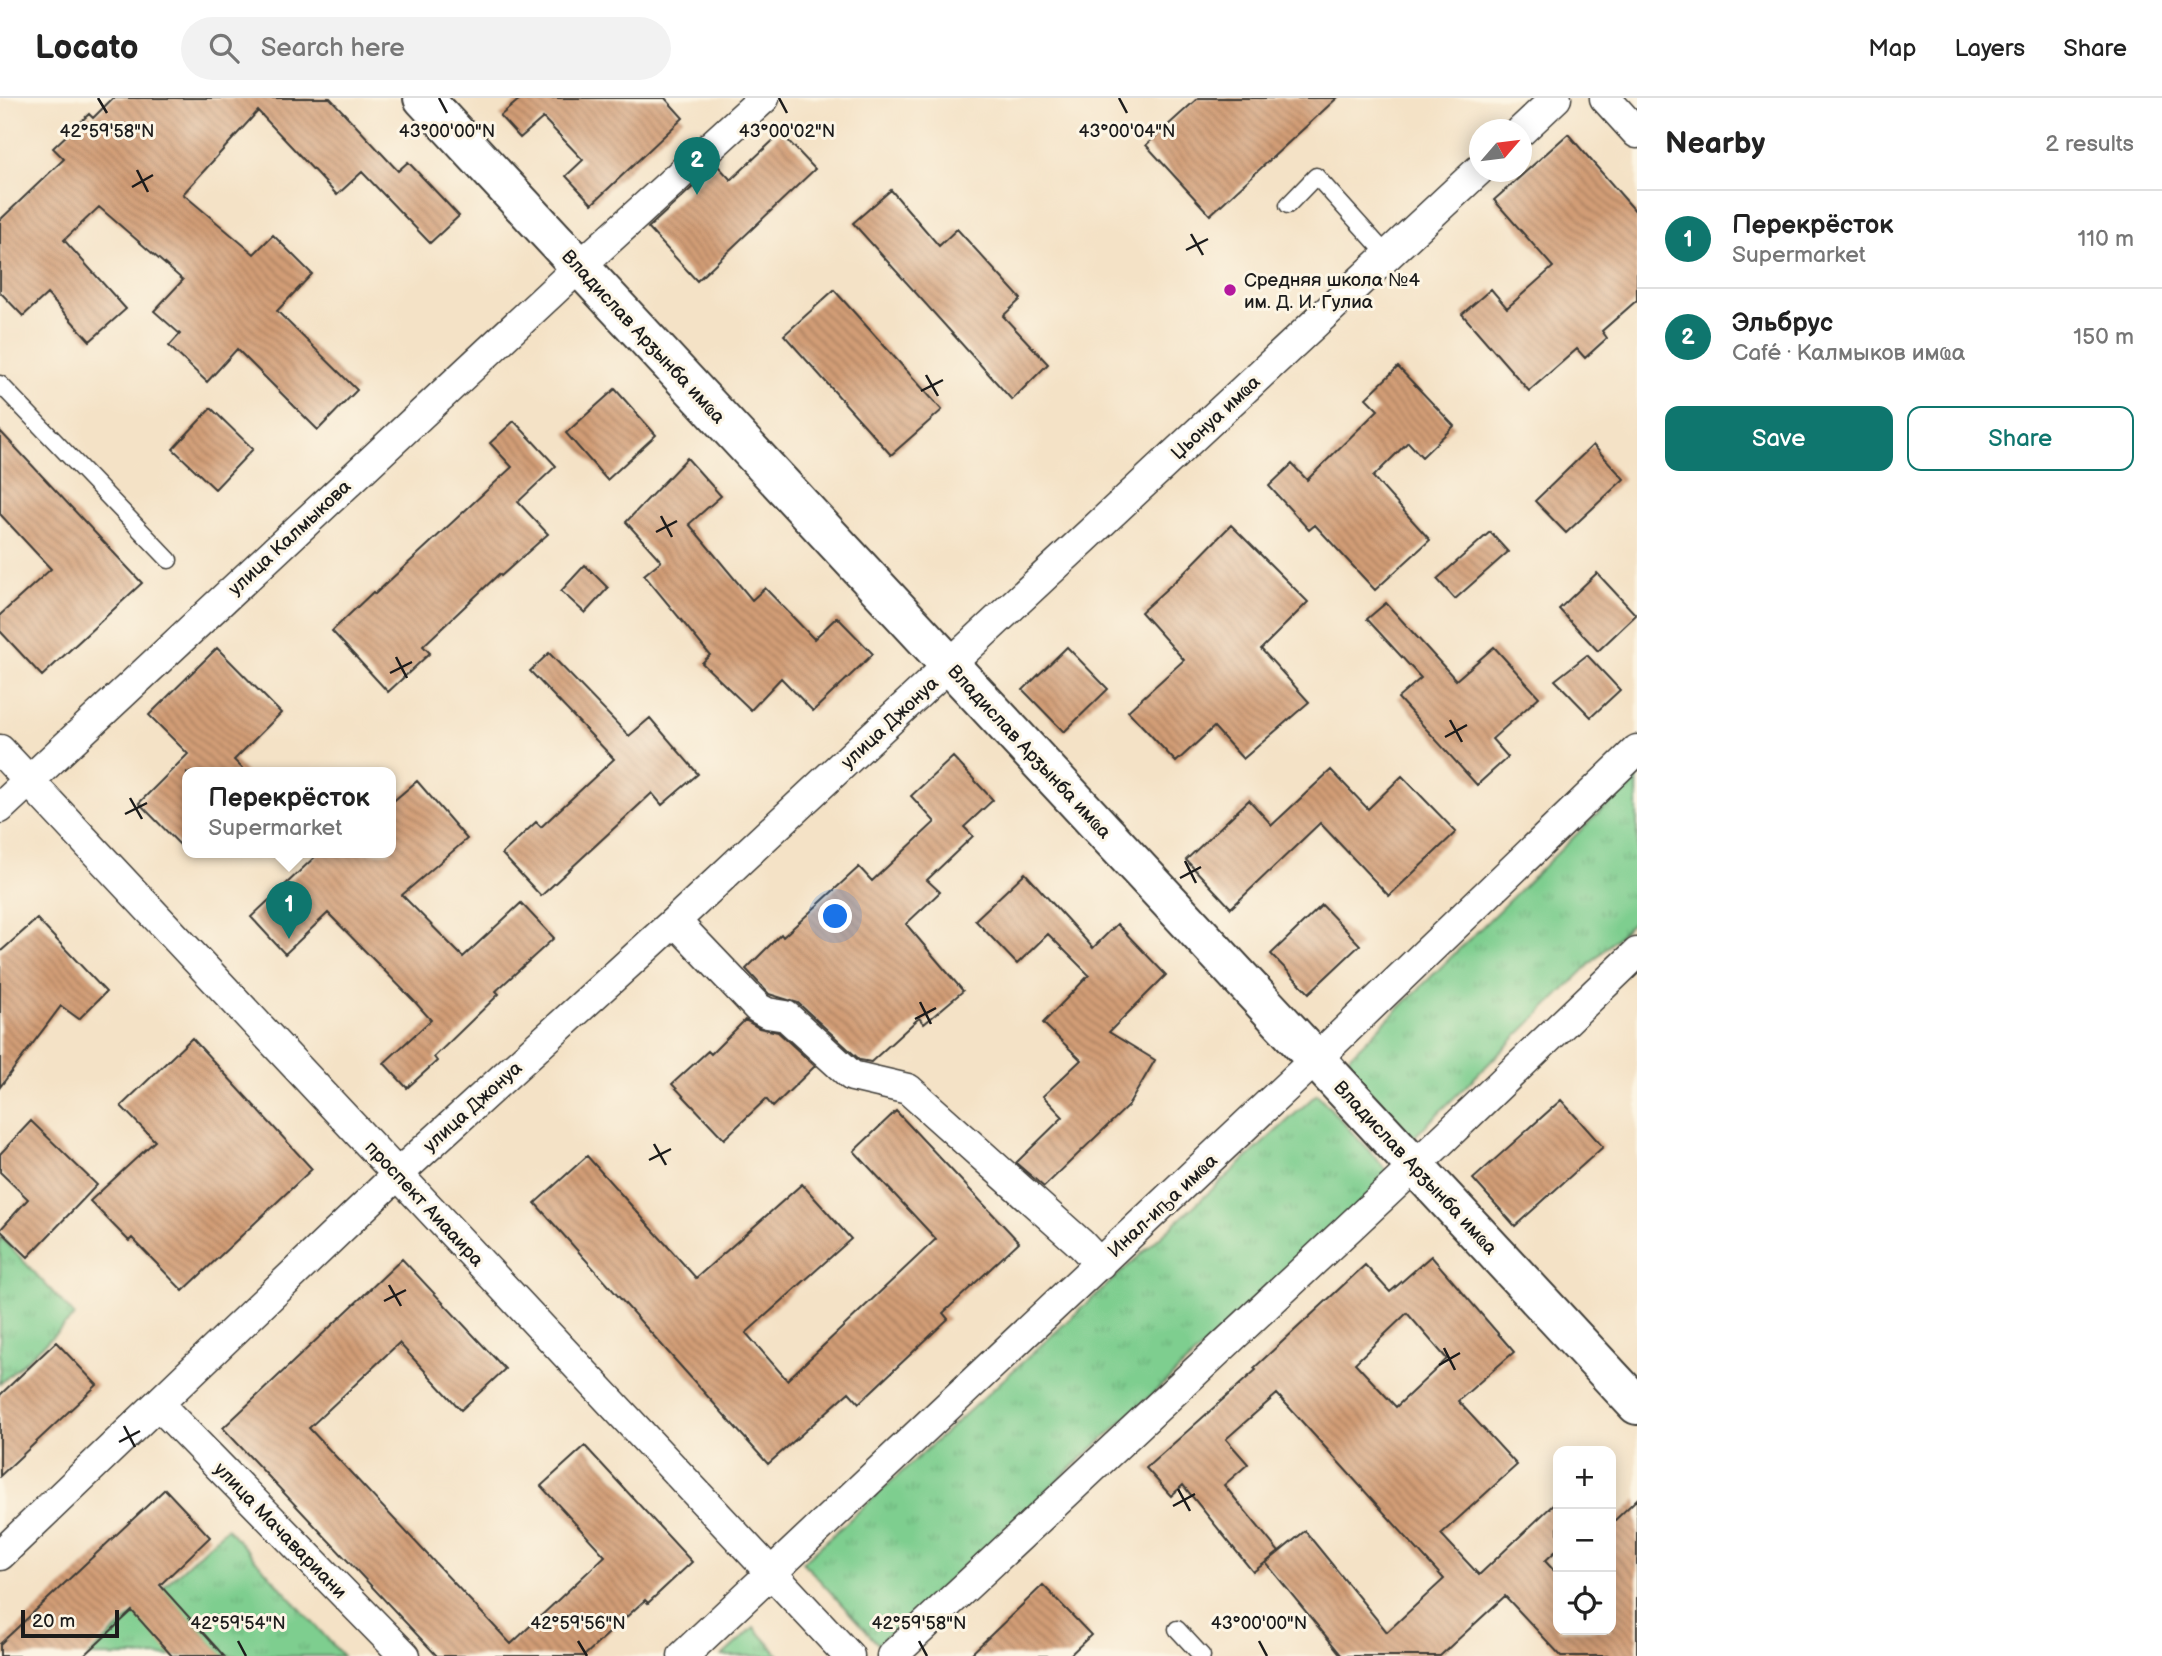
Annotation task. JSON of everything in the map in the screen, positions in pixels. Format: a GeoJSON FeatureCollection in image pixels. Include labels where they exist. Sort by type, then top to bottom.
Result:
{"type":"FeatureCollection","features":[{"type":"Feature","properties":{"kind":"main road","name":"Владислав Арӡынба имҩа"},"geometry":{"type":"LineString","coordinates":[[424,98],[1637,1405]]}},
{"type":"Feature","properties":{"kind":"street","name":"улица Калмыкова"},"geometry":{"type":"LineString","coordinates":[[0,808],[579,266],[764,98]]}},
{"type":"Feature","properties":{"kind":"street"},"geometry":{"type":"LineString","coordinates":[[1532,121],[1556,98]]}},
{"type":"Feature","properties":{"kind":"street"},"geometry":{"type":"LineString","coordinates":[[1605,98],[1637,133]]}},
{"type":"Feature","properties":{"kind":"street","name":"Џьонуа имҩа"},"geometry":{"type":"LineString","coordinates":[[950,665],[1469,179]]}},
{"type":"Feature","properties":{"kind":"street","name":"улица Джонуа"},"geometry":{"type":"LineString","coordinates":[[0,1555],[398,1174],[950,665]]}},
{"type":"Feature","properties":{"kind":"street","name":"проспект Аиааира"},"geometry":{"type":"LineString","coordinates":[[0,750],[849,1656]]}},
{"type":"Feature","properties":{"kind":"street","name":"Инал-иҧа имҩа"},"geometry":{"type":"LineString","coordinates":[[683,1656],[1316,1059],[1637,750]]}},
{"type":"Feature","properties":{"kind":"street"},"geometry":{"type":"LineString","coordinates":[[675,921],[758,1008],[767,1013],[786,1016],[852,1076],[908,1089],[1082,1244],[1100,1264]]}},
{"type":"Feature","properties":{"kind":"street"},"geometry":{"type":"LineString","coordinates":[[892,1656],[1415,1166],[1637,953]]}},
{"type":"Feature","properties":{"kind":"street","name":"улица Мачавариани"},"geometry":{"type":"LineString","coordinates":[[158,1404],[405,1656]]}},
{"type":"Feature","properties":{"kind":"lane"},"geometry":{"type":"LineString","coordinates":[[1288,205],[1316,176],[1388,256]]}},
{"type":"Feature","properties":{"kind":"lane"},"geometry":{"type":"LineString","coordinates":[[0,384],[169,560]]}},
{"type":"Feature","properties":{"kind":"lane"},"geometry":{"type":"LineString","coordinates":[[1177,1629],[1202,1656]]}},
{"type":"Feature","properties":{"kind":"green space"},"geometry":{"type":"Polygon","coordinates":[[[1637,775],[1637,918],[1411,1140],[1340,1066],[1637,775]]]}},
{"type":"Feature","properties":{"kind":"green space"},"geometry":{"type":"Polygon","coordinates":[[[1317,1094],[1392,1176],[878,1644],[803,1562],[1317,1094]]]}},
{"type":"Feature","properties":{"kind":"green space"},"geometry":{"type":"Polygon","coordinates":[[[0,1236],[75,1316],[0,1384],[0,1236]]]}},
{"type":"Feature","properties":{"kind":"green space"},"geometry":{"type":"Polygon","coordinates":[[[227,1528],[343,1656],[88,1656],[227,1528]]]}},
{"type":"Feature","properties":{"kind":"green space"},"geometry":{"type":"Polygon","coordinates":[[[754,1627],[780,1656],[722,1656],[754,1627]]]}},
{"type":"Feature","properties":{"kind":"building"},"geometry":{"type":"Polygon","coordinates":[[[113,98],[330,98],[398,171],[408,162],[459,216],[430,243],[362,172],[337,195],[258,111],[183,194],[254,254],[273,235],[312,274],[277,311],[357,390],[318,430],[237,349],[207,382],[169,346],[180,334],[154,311],[183,280],[99,207],[64,240],[126,309],[90,341],[47,294],[23,316],[0,292],[0,220],[64,159],[53,148],[89,114],[93,118],[113,98]]]}},
{"type":"Feature","properties":{"kind":"building"},"geometry":{"type":"Polygon","coordinates":[[[521,98],[665,98],[683,118],[592,204],[566,176],[583,160],[543,118],[520,138],[500,116],[521,98]]]}},
{"type":"Feature","properties":{"kind":"building"},"geometry":{"type":"Polygon","coordinates":[[[1198,98],[1337,98],[1210,215],[1146,145],[1198,98]]]}},
{"type":"Feature","properties":{"kind":"building"},"geometry":{"type":"Polygon","coordinates":[[[781,133],[815,169],[697,281],[648,228],[717,165],[731,180],[781,133]]]}},
{"type":"Feature","properties":{"kind":"building"},"geometry":{"type":"Polygon","coordinates":[[[1568,134],[1637,213],[1637,300],[1602,331],[1607,338],[1585,358],[1577,349],[1529,391],[1462,314],[1491,289],[1507,308],[1553,267],[1494,200],[1514,182],[1532,182],[1532,166],[1568,134]]]}},
{"type":"Feature","properties":{"kind":"building"},"geometry":{"type":"Polygon","coordinates":[[[891,190],[939,246],[957,229],[1021,299],[1003,316],[1048,364],[1012,400],[853,223],[891,190]]]}},
{"type":"Feature","properties":{"kind":"building"},"geometry":{"type":"Polygon","coordinates":[[[834,290],[942,410],[891,455],[784,335],[834,290]]]}},
{"type":"Feature","properties":{"kind":"building"},"geometry":{"type":"Polygon","coordinates":[[[1398,367],[1454,426],[1422,457],[1408,442],[1373,477],[1430,540],[1375,590],[1315,525],[1309,530],[1269,486],[1292,464],[1307,480],[1378,410],[1366,398],[1398,367]]]}},
{"type":"Feature","properties":{"kind":"building"},"geometry":{"type":"Polygon","coordinates":[[[615,389],[656,435],[607,480],[566,433],[615,389]]]}},
{"type":"Feature","properties":{"kind":"building"},"geometry":{"type":"Polygon","coordinates":[[[211,408],[253,449],[215,489],[173,449],[211,408]]]}},
{"type":"Feature","properties":{"kind":"building"},"geometry":{"type":"Polygon","coordinates":[[[514,421],[556,466],[518,502],[548,534],[501,576],[499,574],[423,646],[430,653],[388,692],[332,631],[512,467],[490,443],[514,421]]]}},
{"type":"Feature","properties":{"kind":"building"},"geometry":{"type":"Polygon","coordinates":[[[0,431],[142,583],[42,676],[0,631],[0,615],[51,569],[0,514],[0,431]]]}},
{"type":"Feature","properties":{"kind":"building"},"geometry":{"type":"Polygon","coordinates":[[[1593,445],[1624,479],[1566,533],[1535,501],[1593,445]]]}},
{"type":"Feature","properties":{"kind":"building"},"geometry":{"type":"Polygon","coordinates":[[[687,458],[721,496],[689,524],[752,600],[765,588],[814,639],[837,617],[873,654],[813,711],[781,678],[751,710],[702,663],[710,655],[644,575],[661,561],[626,522],[687,458]]]}},
{"type":"Feature","properties":{"kind":"building"},"geometry":{"type":"Polygon","coordinates":[[[1231,525],[1308,602],[1261,649],[1309,702],[1243,759],[1214,727],[1176,762],[1128,711],[1184,660],[1141,612],[1231,525]]]}},
{"type":"Feature","properties":{"kind":"building"},"geometry":{"type":"Polygon","coordinates":[[[1490,532],[1508,552],[1455,599],[1437,579],[1490,532]]]}},
{"type":"Feature","properties":{"kind":"building"},"geometry":{"type":"Polygon","coordinates":[[[585,565],[608,588],[585,613],[561,591],[585,565]]]}},
{"type":"Feature","properties":{"kind":"building"},"geometry":{"type":"Polygon","coordinates":[[[1597,573],[1636,615],[1598,651],[1559,609],[1597,573]]]}},
{"type":"Feature","properties":{"kind":"building"},"geometry":{"type":"Polygon","coordinates":[[[1386,603],[1456,680],[1494,647],[1539,697],[1492,739],[1508,757],[1477,785],[1398,698],[1421,678],[1367,619],[1386,603]]]}},
{"type":"Feature","properties":{"kind":"building"},"geometry":{"type":"Polygon","coordinates":[[[1067,647],[1108,689],[1064,732],[1023,690],[1067,647]]]}},
{"type":"Feature","properties":{"kind":"building"},"geometry":{"type":"Polygon","coordinates":[[[217,648],[281,713],[234,760],[241,767],[182,767],[182,847],[139,803],[188,754],[149,715],[217,648]]]}},
{"type":"Feature","properties":{"kind":"building"},"geometry":{"type":"Polygon","coordinates":[[[549,653],[629,736],[650,718],[698,774],[662,805],[652,793],[541,896],[502,854],[536,822],[541,827],[614,759],[530,671],[549,653]]]}},
{"type":"Feature","properties":{"kind":"building"},"geometry":{"type":"Polygon","coordinates":[[[1587,655],[1620,690],[1591,717],[1555,680],[1587,655]]]}},
{"type":"Feature","properties":{"kind":"building"},"geometry":{"type":"Polygon","coordinates":[[[953,757],[993,800],[964,827],[973,836],[927,880],[940,892],[906,924],[963,991],[924,1024],[919,1018],[871,1062],[860,1060],[798,1003],[769,994],[746,969],[781,934],[783,937],[859,867],[872,881],[935,822],[911,796],[953,757]]]}},
{"type":"Feature","properties":{"kind":"building"},"geometry":{"type":"Polygon","coordinates":[[[1331,770],[1368,809],[1402,776],[1456,832],[1389,896],[1320,823],[1231,908],[1186,860],[1249,800],[1272,825],[1331,770]]]}},
{"type":"Feature","properties":{"kind":"building"},"geometry":{"type":"Polygon","coordinates":[[[417,781],[467,839],[402,895],[463,957],[521,903],[554,938],[496,991],[499,994],[434,1057],[437,1061],[407,1088],[384,1063],[431,1020],[415,1002],[328,913],[285,954],[251,917],[314,858],[396,858],[396,799],[417,781]]]}},
{"type":"Feature","properties":{"kind":"building"},"geometry":{"type":"Polygon","coordinates":[[[1025,873],[1093,948],[1117,924],[1166,975],[1109,1032],[1155,1060],[1128,1106],[1044,1187],[1016,1163],[1063,1117],[1043,1096],[1081,1060],[1043,1023],[1089,975],[1048,934],[1017,964],[975,920],[1025,873]]]}},
{"type":"Feature","properties":{"kind":"building"},"geometry":{"type":"Polygon","coordinates":[[[1322,905],[1360,945],[1309,993],[1271,954],[1322,905]]]}},
{"type":"Feature","properties":{"kind":"building"},"geometry":{"type":"Polygon","coordinates":[[[37,919],[106,992],[79,1019],[61,1006],[0,1087],[0,952],[37,919]]]}},
{"type":"Feature","properties":{"kind":"building"},"geometry":{"type":"Polygon","coordinates":[[[745,1020],[759,1028],[778,1032],[815,1066],[773,1107],[766,1099],[724,1139],[672,1084],[708,1051],[711,1054],[745,1020]]]}},
{"type":"Feature","properties":{"kind":"building"},"geometry":{"type":"Polygon","coordinates":[[[192,1038],[312,1169],[183,1291],[132,1238],[129,1241],[90,1201],[155,1141],[121,1106],[192,1038]]]}},
{"type":"Feature","properties":{"kind":"building"},"geometry":{"type":"Polygon","coordinates":[[[1561,1100],[1603,1147],[1515,1226],[1473,1179],[1561,1100]]]}},
{"type":"Feature","properties":{"kind":"building"},"geometry":{"type":"Polygon","coordinates":[[[896,1111],[1019,1242],[943,1313],[948,1319],[859,1403],[849,1392],[768,1464],[535,1203],[587,1156],[696,1278],[802,1184],[851,1239],[746,1333],[787,1380],[936,1239],[854,1151],[896,1111]]]}},
{"type":"Feature","properties":{"kind":"building"},"geometry":{"type":"Polygon","coordinates":[[[31,1121],[97,1185],[28,1257],[0,1230],[28,1199],[0,1172],[0,1154],[31,1121]]]}},
{"type":"Feature","properties":{"kind":"building"},"geometry":{"type":"Polygon","coordinates":[[[1431,1256],[1514,1352],[1458,1401],[1517,1465],[1441,1534],[1479,1575],[1553,1505],[1553,1554],[1545,1561],[1553,1570],[1553,1635],[1616,1635],[1616,1519],[1637,1499],[1637,1656],[1561,1656],[1505,1596],[1440,1656],[1342,1656],[1266,1563],[1305,1531],[1387,1632],[1444,1579],[1277,1394],[1226,1439],[1248,1464],[1224,1485],[1279,1552],[1253,1572],[1183,1485],[1171,1496],[1146,1468],[1256,1370],[1254,1368],[1365,1265],[1390,1292],[1431,1256]],[[1407,1313],[1355,1363],[1396,1407],[1447,1359],[1407,1313]]]}},
{"type":"Feature","properties":{"kind":"building"},"geometry":{"type":"Polygon","coordinates":[[[402,1259],[505,1369],[461,1410],[399,1343],[309,1428],[511,1644],[605,1556],[541,1486],[585,1446],[692,1562],[648,1603],[645,1600],[584,1656],[437,1656],[223,1428],[402,1259]]]}},
{"type":"Feature","properties":{"kind":"building"},"geometry":{"type":"Polygon","coordinates":[[[56,1342],[97,1385],[0,1476],[0,1395],[56,1342]]]}},
{"type":"Feature","properties":{"kind":"building"},"geometry":{"type":"Polygon","coordinates":[[[165,1489],[210,1537],[160,1585],[224,1656],[172,1656],[132,1611],[84,1656],[0,1656],[0,1644],[165,1489]]]}},
{"type":"Feature","properties":{"kind":"building"},"geometry":{"type":"Polygon","coordinates":[[[1043,1585],[1091,1635],[1069,1656],[969,1656],[1043,1585]]]}},
{"type":"Feature","properties":{"kind":"place","name":"Эльбрус"},"geometry":{"type":"Point","coordinates":[697,195]}},
{"type":"Feature","properties":{"kind":"place","name":"Средняя школа №4 им. Д. И. Гулиа"},"geometry":{"type":"Point","coordinates":[1230,290]}},
{"type":"Feature","properties":{"kind":"place","name":"Перекрёсток"},"geometry":{"type":"Point","coordinates":[289,939]}}]}
